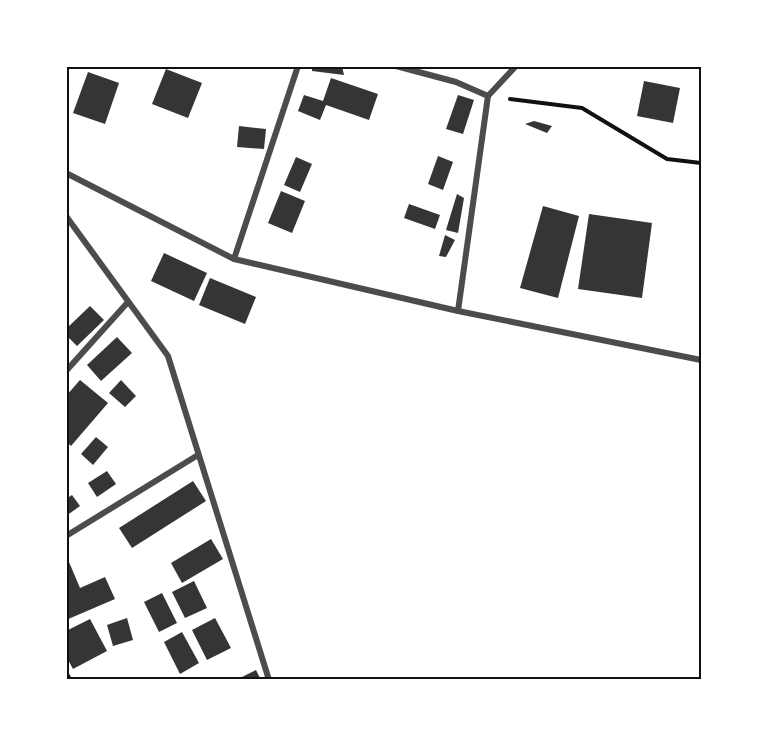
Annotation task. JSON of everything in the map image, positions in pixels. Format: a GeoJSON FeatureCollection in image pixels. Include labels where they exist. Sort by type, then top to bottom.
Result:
{"type":"FeatureCollection","features":[{"type":"Feature","properties":{"kind":"street"},"geometry":{"type":"LineString","coordinates":[[234,259],[298,66]]}},
{"type":"Feature","properties":{"kind":"street"},"geometry":{"type":"LineString","coordinates":[[396,66],[456,82],[488,96]]}},
{"type":"Feature","properties":{"kind":"street"},"geometry":{"type":"LineString","coordinates":[[458,311],[488,96],[516,66]]}},
{"type":"Feature","properties":{"kind":"street"},"geometry":{"type":"LineString","coordinates":[[66,173],[234,259],[458,311],[701,360]]}},
{"type":"Feature","properties":{"kind":"street"},"geometry":{"type":"LineString","coordinates":[[66,216],[168,356],[269,680]]}},
{"type":"Feature","properties":{"kind":"street"},"geometry":{"type":"LineString","coordinates":[[66,371],[128,302]]}},
{"type":"Feature","properties":{"kind":"street"},"geometry":{"type":"LineString","coordinates":[[66,536],[198,455]]}},
{"type":"Feature","properties":{"kind":"path"},"geometry":{"type":"LineString","coordinates":[[488,96],[582,108],[667,159],[701,163]]}},
{"type":"Feature","properties":{"kind":"path"},"geometry":{"type":"LineString","coordinates":[[66,672],[70,680]]}},
{"type":"Feature","properties":{"kind":"building"},"geometry":{"type":"Polygon","coordinates":[[[312,66],[342,66],[344,75],[312,71],[312,66]]]}},
{"type":"Feature","properties":{"kind":"building"},"geometry":{"type":"Polygon","coordinates":[[[166,69],[202,83],[188,118],[152,104],[166,69]]]}},
{"type":"Feature","properties":{"kind":"building"},"geometry":{"type":"Polygon","coordinates":[[[88,72],[119,83],[105,124],[73,113],[88,72]]]}},
{"type":"Feature","properties":{"kind":"building"},"geometry":{"type":"Polygon","coordinates":[[[331,78],[378,94],[369,120],[326,105],[320,120],[298,111],[304,95],[323,101],[331,78]]]}},
{"type":"Feature","properties":{"kind":"building"},"geometry":{"type":"Polygon","coordinates":[[[644,81],[680,88],[673,123],[637,116],[644,81]]]}},
{"type":"Feature","properties":{"kind":"building"},"geometry":{"type":"Polygon","coordinates":[[[458,95],[474,100],[463,134],[446,129],[458,95]]]}},
{"type":"Feature","properties":{"kind":"building"},"geometry":{"type":"Polygon","coordinates":[[[534,121],[552,126],[547,133],[525,124],[534,121]]]}},
{"type":"Feature","properties":{"kind":"building"},"geometry":{"type":"Polygon","coordinates":[[[239,126],[266,129],[264,149],[237,147],[239,126]]]}},
{"type":"Feature","properties":{"kind":"building"},"geometry":{"type":"Polygon","coordinates":[[[438,156],[453,162],[443,190],[428,184],[438,156]]]}},
{"type":"Feature","properties":{"kind":"building"},"geometry":{"type":"Polygon","coordinates":[[[296,157],[312,164],[300,192],[284,185],[296,157]]]}},
{"type":"Feature","properties":{"kind":"building"},"geometry":{"type":"Polygon","coordinates":[[[281,191],[305,201],[292,233],[268,223],[281,191]]]}},
{"type":"Feature","properties":{"kind":"building"},"geometry":{"type":"Polygon","coordinates":[[[457,194],[464,198],[458,233],[446,230],[457,194]]]}},
{"type":"Feature","properties":{"kind":"building"},"geometry":{"type":"Polygon","coordinates":[[[409,204],[440,215],[435,229],[404,218],[409,204]]]}},
{"type":"Feature","properties":{"kind":"building"},"geometry":{"type":"Polygon","coordinates":[[[543,206],[579,216],[558,298],[520,288],[543,206]]]}},
{"type":"Feature","properties":{"kind":"building"},"geometry":{"type":"Polygon","coordinates":[[[589,214],[652,223],[642,298],[578,289],[589,214]]]}},
{"type":"Feature","properties":{"kind":"building"},"geometry":{"type":"Polygon","coordinates":[[[445,235],[455,240],[446,257],[439,256],[445,235]]]}},
{"type":"Feature","properties":{"kind":"building"},"geometry":{"type":"Polygon","coordinates":[[[164,253],[207,273],[194,301],[151,281],[164,253]]]}},
{"type":"Feature","properties":{"kind":"building"},"geometry":{"type":"Polygon","coordinates":[[[210,278],[256,297],[245,324],[199,305],[210,278]]]}},
{"type":"Feature","properties":{"kind":"building"},"geometry":{"type":"Polygon","coordinates":[[[90,306],[104,320],[77,346],[66,335],[66,329],[90,306]]]}},
{"type":"Feature","properties":{"kind":"building"},"geometry":{"type":"Polygon","coordinates":[[[117,337],[132,353],[101,381],[87,365],[117,337]]]}},
{"type":"Feature","properties":{"kind":"building"},"geometry":{"type":"Polygon","coordinates":[[[80,380],[108,403],[71,446],[66,441],[66,396],[80,380]]]}},
{"type":"Feature","properties":{"kind":"building"},"geometry":{"type":"Polygon","coordinates":[[[121,380],[136,396],[125,407],[109,393],[121,380]]]}},
{"type":"Feature","properties":{"kind":"building"},"geometry":{"type":"Polygon","coordinates":[[[96,437],[108,447],[93,465],[81,454],[96,437]]]}},
{"type":"Feature","properties":{"kind":"building"},"geometry":{"type":"Polygon","coordinates":[[[107,471],[116,484],[97,497],[88,483],[107,471]]]}},
{"type":"Feature","properties":{"kind":"building"},"geometry":{"type":"Polygon","coordinates":[[[193,481],[206,501],[132,548],[119,528],[193,481]]]}},
{"type":"Feature","properties":{"kind":"building"},"geometry":{"type":"Polygon","coordinates":[[[72,495],[80,506],[66,516],[66,499],[72,495]]]}},
{"type":"Feature","properties":{"kind":"building"},"geometry":{"type":"Polygon","coordinates":[[[211,539],[223,559],[182,583],[171,563],[211,539]]]}},
{"type":"Feature","properties":{"kind":"building"},"geometry":{"type":"Polygon","coordinates":[[[69,562],[80,588],[105,577],[115,599],[66,620],[66,563],[69,562]]]}},
{"type":"Feature","properties":{"kind":"building"},"geometry":{"type":"Polygon","coordinates":[[[194,581],[207,608],[185,618],[172,592],[194,581]]]}},
{"type":"Feature","properties":{"kind":"building"},"geometry":{"type":"Polygon","coordinates":[[[162,593],[177,623],[159,632],[144,602],[162,593]]]}},
{"type":"Feature","properties":{"kind":"building"},"geometry":{"type":"Polygon","coordinates":[[[127,618],[133,640],[113,646],[107,625],[127,618]]]}},
{"type":"Feature","properties":{"kind":"building"},"geometry":{"type":"Polygon","coordinates":[[[215,618],[231,648],[207,660],[192,630],[215,618]]]}},
{"type":"Feature","properties":{"kind":"building"},"geometry":{"type":"Polygon","coordinates":[[[90,619],[107,651],[73,669],[66,656],[66,631],[90,619]]]}},
{"type":"Feature","properties":{"kind":"building"},"geometry":{"type":"Polygon","coordinates":[[[182,632],[199,663],[180,674],[164,642],[182,632]]]}},
{"type":"Feature","properties":{"kind":"building"},"geometry":{"type":"Polygon","coordinates":[[[256,670],[261,680],[236,680],[256,670]]]}}]}
